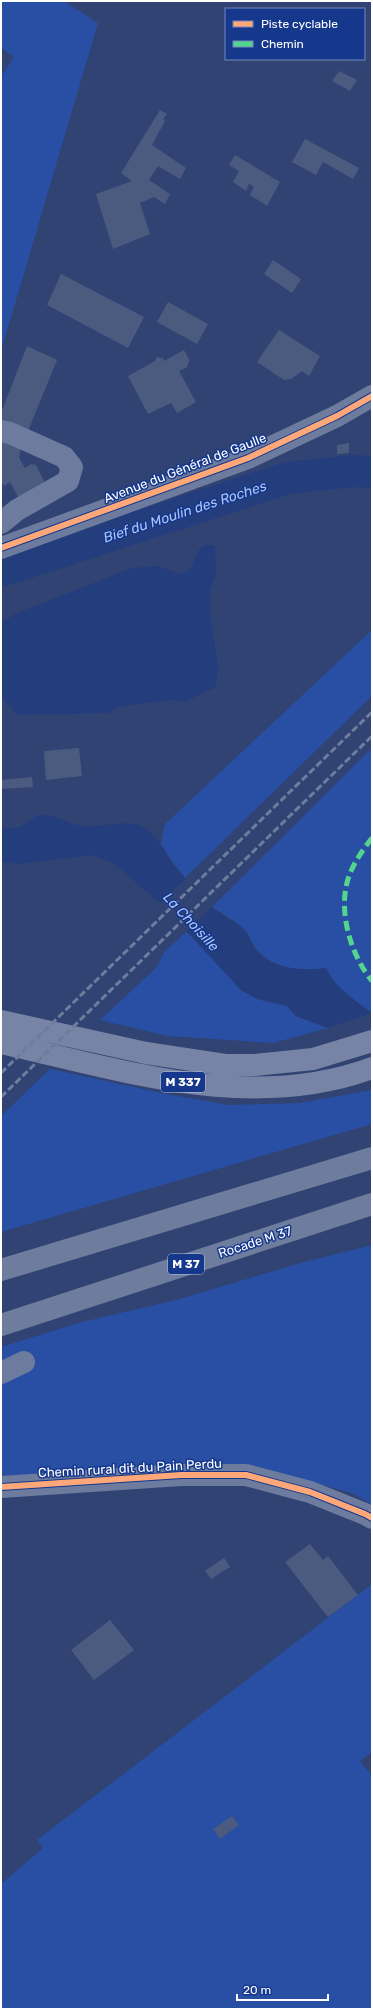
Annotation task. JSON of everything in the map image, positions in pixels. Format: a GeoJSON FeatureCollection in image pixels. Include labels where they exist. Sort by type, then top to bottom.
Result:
{"type":"FeatureCollection","features":[{"type":"Feature","properties":{"kind":"highway"},"geometry":{"type":"LineString","coordinates":[[1,1270],[372,1158]]}},
{"type":"Feature","properties":{"kind":"highway","name":"Rocade M 37"},"geometry":{"type":"LineString","coordinates":[[1,1325],[372,1204]]}},
{"type":"Feature","properties":{"kind":"main road","name":"M 337"},"geometry":{"type":"LineString","coordinates":[[1,1021],[146,1053],[225,1065],[284,1063],[313,1059],[348,1050],[372,1041]]}},
{"type":"Feature","properties":{"kind":"main road","name":"M 337"},"geometry":{"type":"LineString","coordinates":[[1,1043],[134,1074],[217,1087],[245,1089],[294,1086],[338,1079],[369,1069]]}},
{"type":"Feature","properties":{"kind":"street","name":"Avenue du Général de Gaulle"},"geometry":{"type":"LineString","coordinates":[[1,548],[248,458],[337,416],[372,396]]}},
{"type":"Feature","properties":{"kind":"street"},"geometry":{"type":"LineString","coordinates":[[1,431],[10,433],[64,457],[72,467],[68,481],[17,510],[1,523]]}},
{"type":"Feature","properties":{"kind":"street"},"geometry":{"type":"LineString","coordinates":[[1,1373],[24,1362]]}},
{"type":"Feature","properties":{"kind":"street","name":"Chemin rural dit du Pain Perdu"},"geometry":{"type":"LineString","coordinates":[[1,1487],[180,1475],[246,1474],[310,1492],[372,1518]]}},
{"type":"Feature","properties":{"kind":"shaded area"},"geometry":{"type":"Polygon","coordinates":[[[1,1],[64,1],[98,23],[1,351],[1,77],[14,57],[1,48],[1,1]]]}},
{"type":"Feature","properties":{"kind":"shaded area"},"geometry":{"type":"Polygon","coordinates":[[[372,630],[372,696],[185,878],[161,844],[165,824],[372,630]]]}},
{"type":"Feature","properties":{"kind":"shaded area"},"geometry":{"type":"Polygon","coordinates":[[[372,748],[372,1013],[340,988],[326,968],[290,968],[281,966],[265,957],[256,949],[247,932],[242,927],[212,907],[372,748]]]}},
{"type":"Feature","properties":{"kind":"shaded area"},"geometry":{"type":"Polygon","coordinates":[[[187,931],[241,990],[257,999],[287,1006],[296,1016],[328,1028],[273,1043],[168,1036],[100,1020],[157,967],[164,952],[187,931]]]}},
{"type":"Feature","properties":{"kind":"shaded area"},"geometry":{"type":"Polygon","coordinates":[[[50,1069],[166,1094],[229,1105],[300,1103],[372,1090],[372,1124],[1,1232],[1,1116],[50,1069]]]}},
{"type":"Feature","properties":{"kind":"shaded area"},"geometry":{"type":"Polygon","coordinates":[[[372,1245],[372,1505],[352,1493],[308,1481],[1,1476],[1,1347],[82,1322],[176,1300],[304,1262],[372,1245]]]}},
{"type":"Feature","properties":{"kind":"shaded area"},"geometry":{"type":"Polygon","coordinates":[[[372,1584],[372,1752],[360,1761],[372,1776],[372,2009],[1,2009],[1,1884],[43,1848],[37,1840],[372,1584]]]}},
{"type":"Feature","properties":{"kind":"water"},"geometry":{"type":"Polygon","coordinates":[[[205,545],[215,546],[216,574],[210,591],[210,613],[218,666],[217,682],[214,688],[185,702],[170,700],[117,707],[109,713],[17,715],[1,696],[1,623],[15,614],[132,568],[158,566],[178,573],[185,573],[191,568],[198,551],[205,545]]]}},
{"type":"Feature","properties":{"kind":"water","name":"La Choisille"},"geometry":{"type":"Polygon","coordinates":[[[38,815],[57,817],[82,826],[130,823],[145,828],[158,840],[171,861],[197,892],[215,909],[243,929],[254,948],[263,957],[271,962],[289,968],[326,968],[340,988],[352,999],[372,1013],[372,1077],[328,1028],[296,1016],[287,1006],[257,999],[241,990],[160,903],[113,863],[93,855],[20,864],[1,862],[1,829],[20,827],[38,815]]]}},
{"type":"Feature","properties":{"kind":"pier"},"geometry":{"type":"Polygon","coordinates":[[[187,877],[214,905],[187,931],[160,903],[187,877]]]}},
{"type":"Feature","properties":{"kind":"pier"},"geometry":{"type":"Polygon","coordinates":[[[372,1013],[372,1077],[328,1028],[372,1013]]]}},
{"type":"Feature","properties":{"kind":"building"},"geometry":{"type":"Polygon","coordinates":[[[339,71],[357,80],[350,91],[332,81],[339,71]]]}},
{"type":"Feature","properties":{"kind":"building"},"geometry":{"type":"Polygon","coordinates":[[[160,110],[167,114],[163,119],[165,121],[152,145],[186,168],[180,179],[158,166],[149,180],[170,194],[165,204],[154,197],[140,203],[150,234],[113,249],[96,194],[132,181],[121,173],[160,110]]]}},
{"type":"Feature","properties":{"kind":"building"},"geometry":{"type":"Polygon","coordinates":[[[305,139],[359,168],[353,179],[323,162],[316,175],[292,162],[305,139]]]}},
{"type":"Feature","properties":{"kind":"building"},"geometry":{"type":"Polygon","coordinates":[[[235,155],[280,182],[267,206],[250,195],[254,187],[249,184],[246,191],[233,182],[239,171],[229,165],[235,155]]]}},
{"type":"Feature","properties":{"kind":"building"},"geometry":{"type":"Polygon","coordinates":[[[273,260],[301,279],[292,293],[264,274],[273,260]]]}},
{"type":"Feature","properties":{"kind":"building"},"geometry":{"type":"Polygon","coordinates":[[[61,274],[144,317],[128,348],[47,305],[61,274]]]}},
{"type":"Feature","properties":{"kind":"building"},"geometry":{"type":"Polygon","coordinates":[[[168,302],[208,324],[197,344],[157,322],[168,302]]]}},
{"type":"Feature","properties":{"kind":"building"},"geometry":{"type":"Polygon","coordinates":[[[279,330],[320,356],[309,376],[302,371],[291,379],[284,380],[257,362],[279,330]]]}},
{"type":"Feature","properties":{"kind":"building"},"geometry":{"type":"Polygon","coordinates":[[[27,346],[57,360],[28,431],[1,421],[1,413],[27,346]]]}},
{"type":"Feature","properties":{"kind":"building"},"geometry":{"type":"Polygon","coordinates":[[[184,350],[189,362],[187,367],[179,371],[196,402],[177,413],[171,403],[148,414],[128,376],[155,361],[157,357],[163,358],[164,361],[184,350]]]}},
{"type":"Feature","properties":{"kind":"building"},"geometry":{"type":"Polygon","coordinates":[[[1,441],[21,448],[19,458],[25,468],[31,464],[36,465],[46,485],[19,499],[10,482],[4,486],[1,481],[1,441]]]}},
{"type":"Feature","properties":{"kind":"building"},"geometry":{"type":"Polygon","coordinates":[[[349,443],[349,453],[337,454],[337,445],[349,443]]]}},
{"type":"Feature","properties":{"kind":"building"},"geometry":{"type":"Polygon","coordinates":[[[79,748],[82,776],[46,780],[44,751],[79,748]]]}},
{"type":"Feature","properties":{"kind":"building"},"geometry":{"type":"Polygon","coordinates":[[[32,777],[33,787],[1,789],[1,780],[32,777]]]}},
{"type":"Feature","properties":{"kind":"building"},"geometry":{"type":"Polygon","coordinates":[[[310,1544],[323,1560],[328,1556],[358,1595],[328,1617],[285,1562],[310,1544]]]}},
{"type":"Feature","properties":{"kind":"building"},"geometry":{"type":"Polygon","coordinates":[[[224,1558],[230,1567],[211,1579],[205,1571],[224,1558]]]}},
{"type":"Feature","properties":{"kind":"building"},"geometry":{"type":"Polygon","coordinates":[[[110,1620],[134,1650],[94,1680],[71,1650],[110,1620]]]}},
{"type":"Feature","properties":{"kind":"building"},"geometry":{"type":"Polygon","coordinates":[[[232,1816],[239,1825],[220,1839],[213,1829],[232,1816]]]}},
{"type":"Feature","properties":{"kind":"waterway","name":"Bief du Moulin des Roches"},"geometry":{"type":"LineString","coordinates":[[1,571],[288,478],[353,471],[372,472]]}},
{"type":"Feature","properties":{"kind":"railway"},"geometry":{"type":"LineString","coordinates":[[1,1073],[372,712]]}},
{"type":"Feature","properties":{"kind":"railway"},"geometry":{"type":"LineString","coordinates":[[1,1097],[372,736]]}},
{"type":"Feature","properties":{"kind":"marked path"},"geometry":{"type":"LineString","coordinates":[[372,838],[352,869],[347,882],[345,897],[345,912],[351,942],[364,970],[372,981]]}},
{"type":"Feature","properties":{"kind":"cycle path"},"geometry":{"type":"LineString","coordinates":[[1,548],[248,458],[337,416],[372,396]]}},
{"type":"Feature","properties":{"kind":"cycle path"},"geometry":{"type":"LineString","coordinates":[[1,1487],[181,1475],[246,1475],[310,1492],[372,1518]]}}]}
